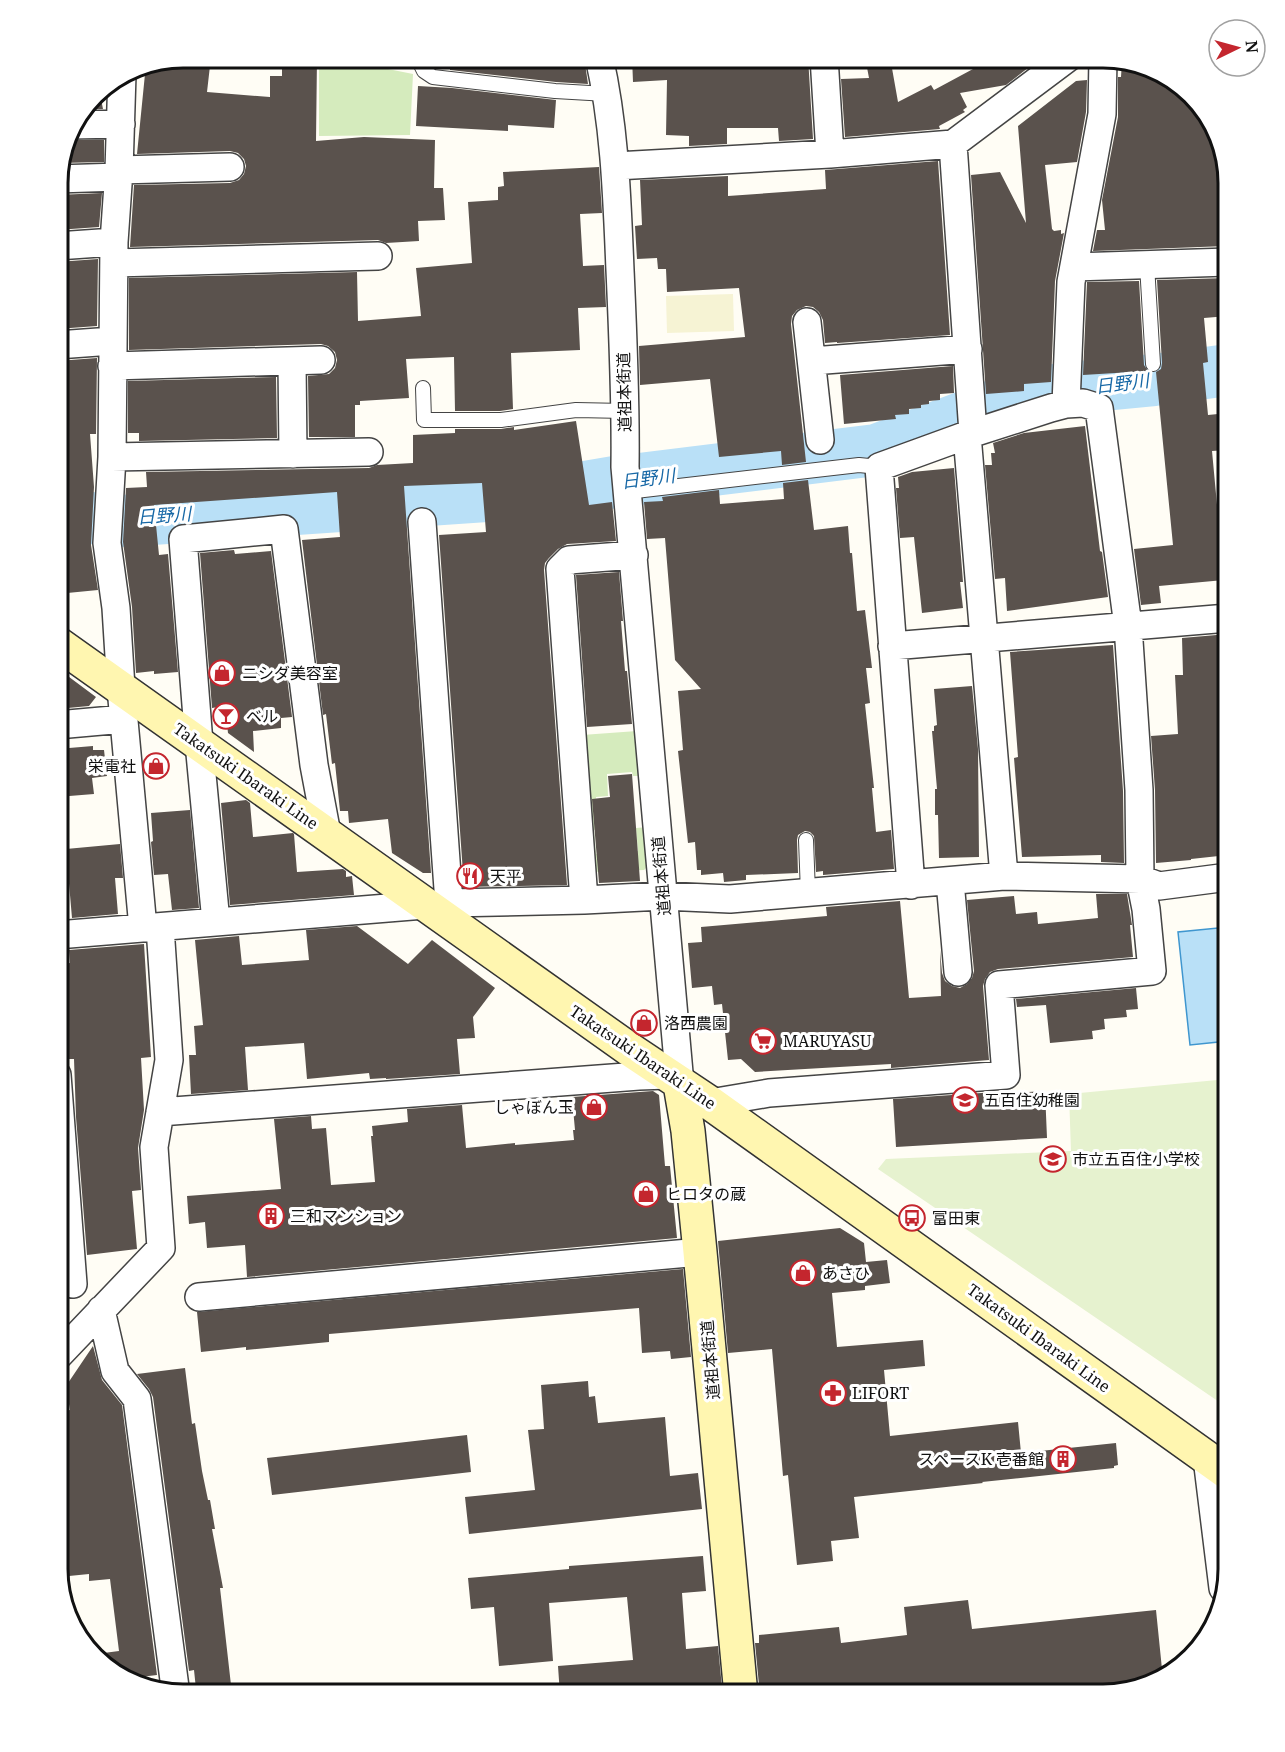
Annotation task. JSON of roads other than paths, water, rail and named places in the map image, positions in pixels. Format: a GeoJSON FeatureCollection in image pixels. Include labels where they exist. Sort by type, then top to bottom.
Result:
{"type":"FeatureCollection","features":[{"type":"Feature","properties":{"kind":"main road","name":"Takatsuki Ibaraki Line"},"geometry":{"type":"LineString","coordinates":[[68,653],[122,704],[199,743],[327,834],[437,904],[674,1080],[710,1103],[1217,1465]]}},
{"type":"Feature","properties":{"kind":"main road","name":"道祖本街道"},"geometry":{"type":"LineString","coordinates":[[674,1080],[688,1131],[700,1252],[734,1684]]}},
{"type":"Feature","properties":{"kind":"street","name":"道祖本街道"},"geometry":{"type":"LineString","coordinates":[[601,68],[616,166],[627,485],[663,896],[674,1080]]}},
{"type":"Feature","properties":{"kind":"street"},"geometry":{"type":"LineString","coordinates":[[825,68],[830,154]]}},
{"type":"Feature","properties":{"kind":"street"},"geometry":{"type":"LineString","coordinates":[[616,166],[830,154],[953,144],[1051,68]]}},
{"type":"Feature","properties":{"kind":"street"},"geometry":{"type":"LineString","coordinates":[[1067,392],[1071,282],[1102,114],[1103,68]]}},
{"type":"Feature","properties":{"kind":"street"},"geometry":{"type":"LineString","coordinates":[[68,1346],[161,1248],[154,1147],[169,1060],[122,704],[120,658],[108,551],[114,252],[122,85]]}},
{"type":"Feature","properties":{"kind":"street"},"geometry":{"type":"LineString","coordinates":[[83,125],[121,124]]}},
{"type":"Feature","properties":{"kind":"street"},"geometry":{"type":"LineString","coordinates":[[953,144],[968,350],[970,434],[984,637],[1004,876]]}},
{"type":"Feature","properties":{"kind":"street"},"geometry":{"type":"LineString","coordinates":[[68,178],[230,167]]}},
{"type":"Feature","properties":{"kind":"street"},"geometry":{"type":"LineString","coordinates":[[68,247],[114,252],[378,256]]}},
{"type":"Feature","properties":{"kind":"street"},"geometry":{"type":"LineString","coordinates":[[1074,267],[1218,262]]}},
{"type":"Feature","properties":{"kind":"street"},"geometry":{"type":"LineString","coordinates":[[807,322],[826,455]]}},
{"type":"Feature","properties":{"kind":"street"},"geometry":{"type":"LineString","coordinates":[[68,347],[112,354],[292,361],[321,360]]}},
{"type":"Feature","properties":{"kind":"street"},"geometry":{"type":"LineString","coordinates":[[812,362],[968,350]]}},
{"type":"Feature","properties":{"kind":"street"},"geometry":{"type":"LineString","coordinates":[[292,361],[293,454]]}},
{"type":"Feature","properties":{"kind":"street"},"geometry":{"type":"LineString","coordinates":[[911,885],[879,467],[970,434],[1067,392]]}},
{"type":"Feature","properties":{"kind":"street"},"geometry":{"type":"LineString","coordinates":[[710,1103],[769,1093],[1006,1075],[999,985],[1152,971],[1146,909],[1140,879],[1139,790],[1128,626],[1099,408],[1083,403],[1067,392]]}},
{"type":"Feature","properties":{"kind":"street"},"geometry":{"type":"LineString","coordinates":[[111,457],[369,452]]}},
{"type":"Feature","properties":{"kind":"street"},"geometry":{"type":"LineString","coordinates":[[422,522],[437,904]]}},
{"type":"Feature","properties":{"kind":"street"},"geometry":{"type":"LineString","coordinates":[[216,922],[183,539],[284,529],[314,765],[327,834]]}},
{"type":"Feature","properties":{"kind":"street"},"geometry":{"type":"LineString","coordinates":[[585,900],[560,569],[569,560],[634,555]]}},
{"type":"Feature","properties":{"kind":"street"},"geometry":{"type":"LineString","coordinates":[[892,646],[1218,619]]}},
{"type":"Feature","properties":{"kind":"street"},"geometry":{"type":"LineString","coordinates":[[68,721],[122,704]]}},
{"type":"Feature","properties":{"kind":"street"},"geometry":{"type":"LineString","coordinates":[[68,934],[437,904],[663,896],[730,899],[1004,876],[1140,879],[1159,886],[1218,878]]}},
{"type":"Feature","properties":{"kind":"street"},"geometry":{"type":"LineString","coordinates":[[950,881],[958,972]]}},
{"type":"Feature","properties":{"kind":"street"},"geometry":{"type":"LineString","coordinates":[[160,1112],[639,1076],[674,1080]]}},
{"type":"Feature","properties":{"kind":"street"},"geometry":{"type":"LineString","coordinates":[[199,1297],[700,1252]]}},
{"type":"Feature","properties":{"kind":"street"},"geometry":{"type":"LineString","coordinates":[[68,1285],[122,1288]]}},
{"type":"Feature","properties":{"kind":"street"},"geometry":{"type":"LineString","coordinates":[[102,1310],[115,1371],[137,1399],[175,1684]]}},
{"type":"Feature","properties":{"kind":"street"},"geometry":{"type":"LineString","coordinates":[[1217,1465],[1218,1485]]}},
{"type":"Feature","properties":{"kind":"lane"},"geometry":{"type":"LineString","coordinates":[[423,68],[433,77],[555,91],[607,94]]}},
{"type":"Feature","properties":{"kind":"lane"},"geometry":{"type":"LineString","coordinates":[[1148,265],[1153,364]]}},
{"type":"Feature","properties":{"kind":"lane"},"geometry":{"type":"LineString","coordinates":[[423,388],[424,420],[501,420],[576,411],[626,411]]}},
{"type":"Feature","properties":{"kind":"lane"},"geometry":{"type":"LineString","coordinates":[[627,485],[826,455],[859,465],[879,467]]}},
{"type":"Feature","properties":{"kind":"lane"},"geometry":{"type":"LineString","coordinates":[[806,840],[808,893]]}},
{"type":"Feature","properties":{"kind":"water"},"geometry":{"type":"Polygon","coordinates":[[[1218,928],[1218,1042],[1190,1045],[1178,932],[1218,928]]]}},
{"type":"Feature","properties":{"kind":"waterway","name":"日野川"},"geometry":{"type":"LineString","coordinates":[[68,521],[93,518],[123,521],[562,491],[615,482],[876,450],[1017,397],[1060,389],[1218,371]]}},
{"type":"Feature","properties":{"kind":"place","name":"ニシダ美容室"},"geometry":{"type":"Point","coordinates":[222,673]}},
{"type":"Feature","properties":{"kind":"place","name":"ベル"},"geometry":{"type":"Point","coordinates":[226,716]}},
{"type":"Feature","properties":{"kind":"place","name":"栄電社"},"geometry":{"type":"Point","coordinates":[156,766]}},
{"type":"Feature","properties":{"kind":"place","name":"天平"},"geometry":{"type":"Point","coordinates":[470,876]}},
{"type":"Feature","properties":{"kind":"place","name":"洛西農園"},"geometry":{"type":"Point","coordinates":[644,1023]}},
{"type":"Feature","properties":{"kind":"place","name":"MARUYASU"},"geometry":{"type":"Point","coordinates":[763,1041]}},
{"type":"Feature","properties":{"kind":"place","name":"五百住幼稚園"},"geometry":{"type":"Point","coordinates":[965,1100]}},
{"type":"Feature","properties":{"kind":"place","name":"しゃぼん玉"},"geometry":{"type":"Point","coordinates":[594,1107]}},
{"type":"Feature","properties":{"kind":"place","name":"市立五百住小学校"},"geometry":{"type":"Point","coordinates":[1053,1159]}},
{"type":"Feature","properties":{"kind":"place","name":"ヒロタの蔵"},"geometry":{"type":"Point","coordinates":[646,1194]}},
{"type":"Feature","properties":{"kind":"place","name":"三和マンション"},"geometry":{"type":"Point","coordinates":[271,1216]}},
{"type":"Feature","properties":{"kind":"place","name":"富田東"},"geometry":{"type":"Point","coordinates":[912,1218]}},
{"type":"Feature","properties":{"kind":"place","name":"あさひ"},"geometry":{"type":"Point","coordinates":[803,1273]}},
{"type":"Feature","properties":{"kind":"place","name":"LIFORT"},"geometry":{"type":"Point","coordinates":[833,1393]}},
{"type":"Feature","properties":{"kind":"place","name":"スペースK 壱番館"},"geometry":{"type":"Point","coordinates":[1063,1459]}}]}
